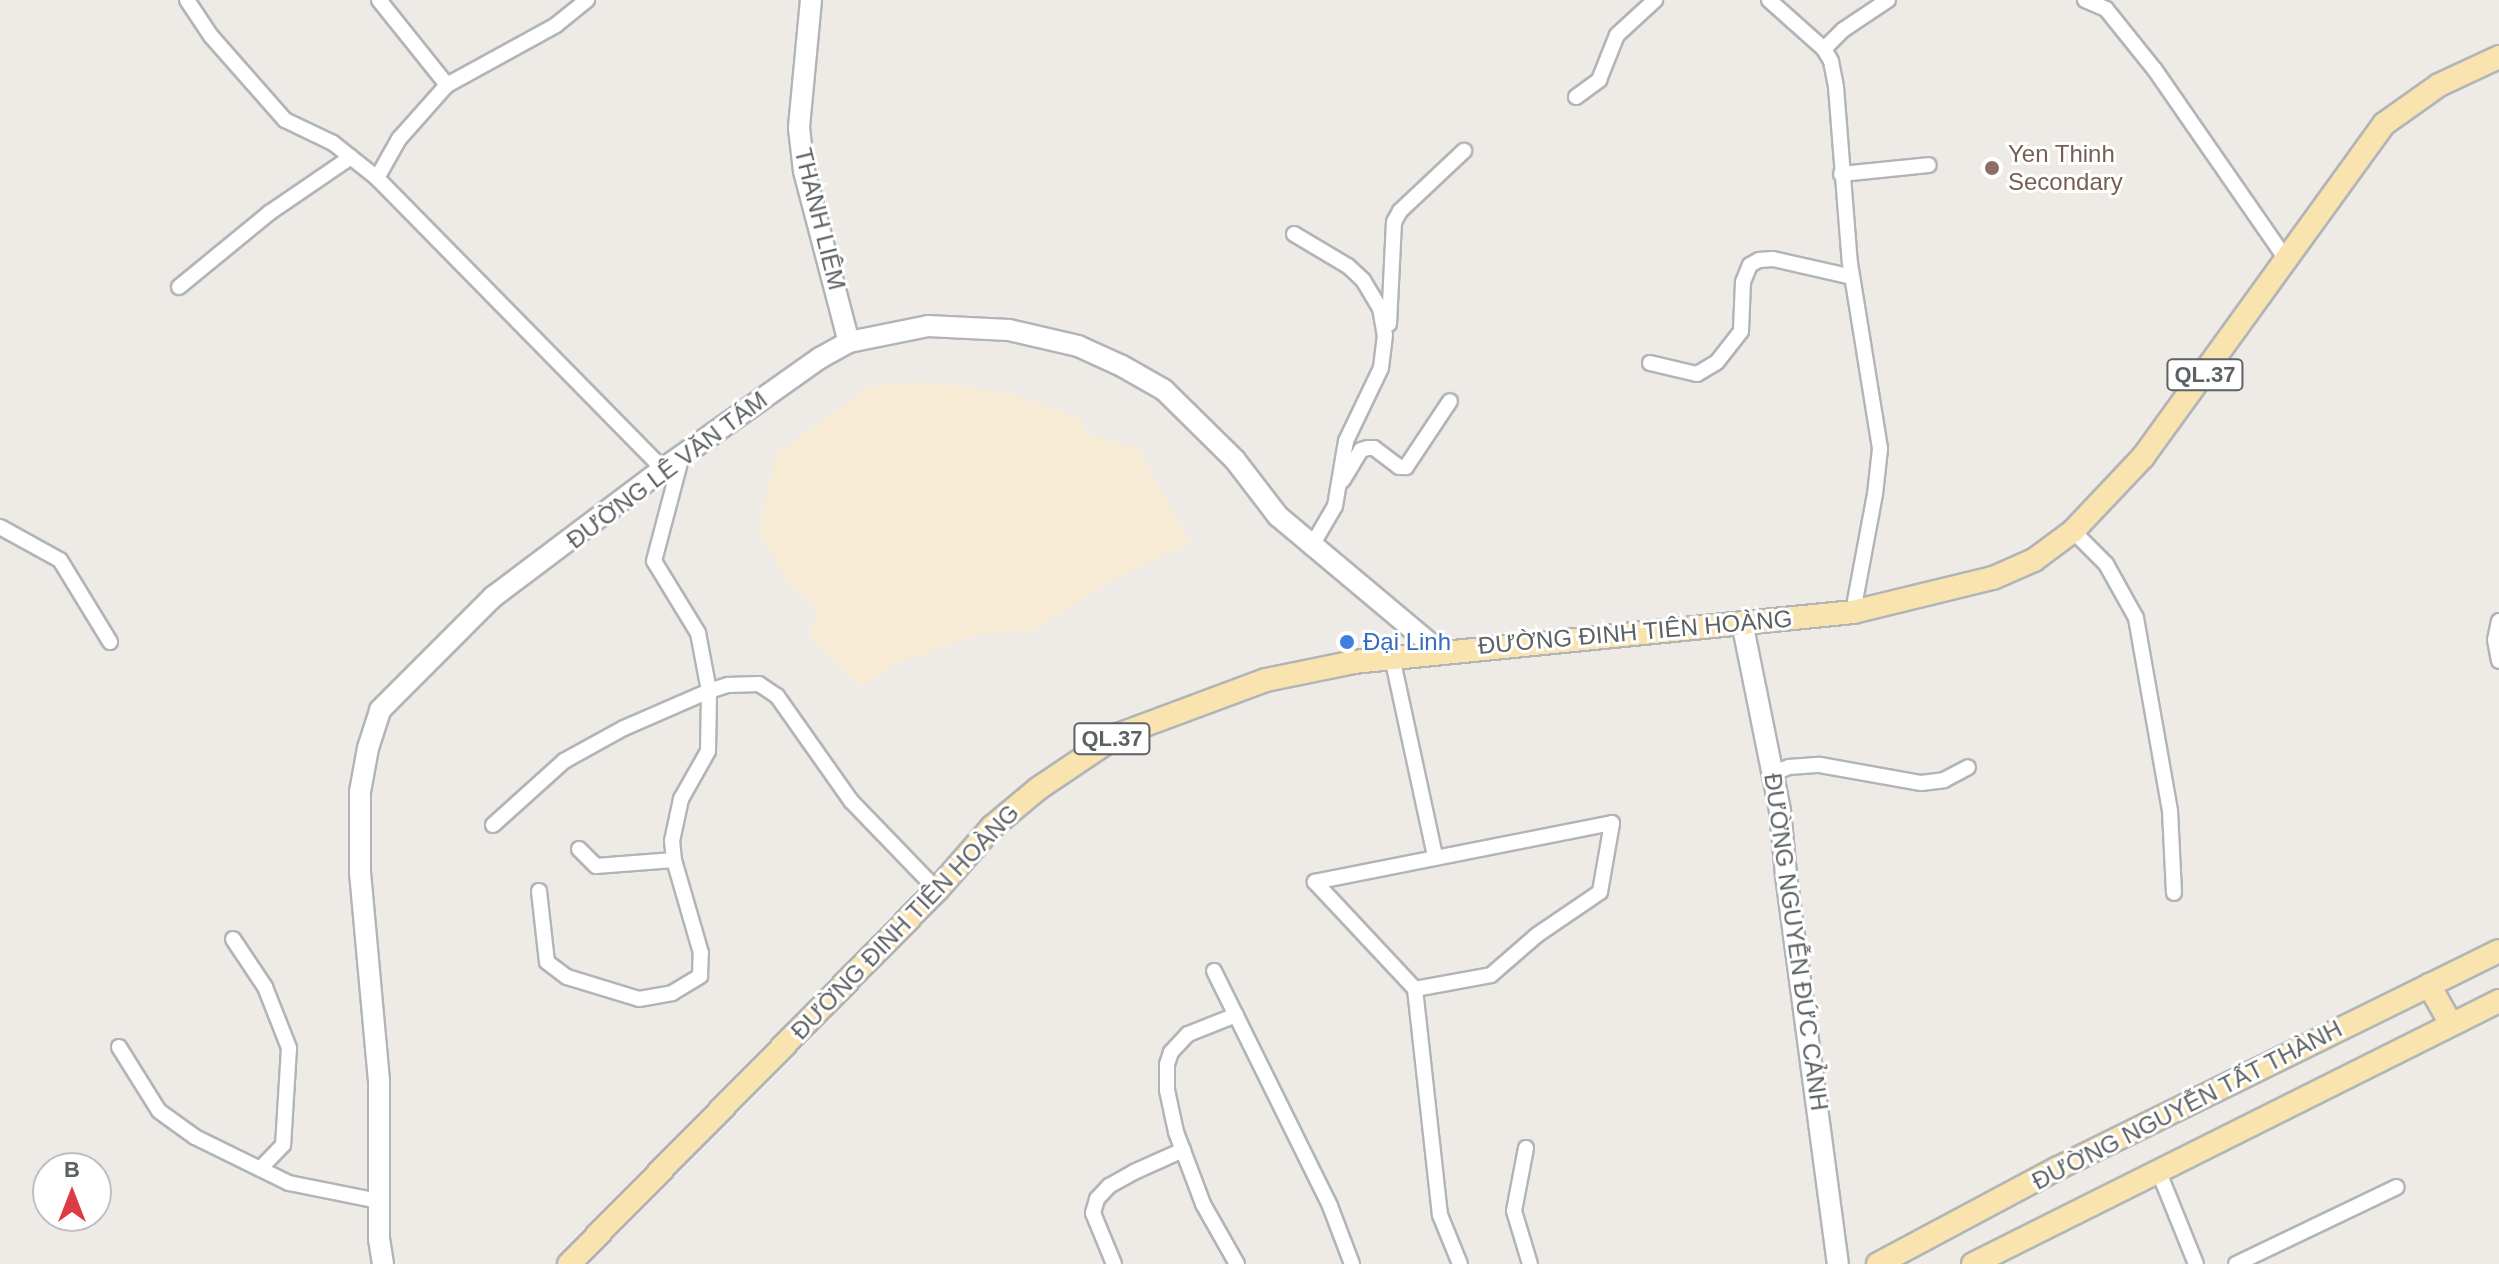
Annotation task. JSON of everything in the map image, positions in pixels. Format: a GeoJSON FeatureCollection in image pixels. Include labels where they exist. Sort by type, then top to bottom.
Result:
{"type":"FeatureCollection","features":[{"type":"Feature","properties":{"kind":"main road","name":"ĐƯỜNG ĐINH TIÊN HOÀNG"},"geometry":{"type":"LineString","coordinates":[[569,1264],[937,890],[992,827],[1039,788],[1118,735],[1266,680],[1439,651],[1853,612],[1993,578],[2034,560],[2073,531],[2143,457],[2248,317],[2285,258],[2384,124],[2439,85],[2499,57]]}},
{"type":"Feature","properties":{"kind":"main road","name":"ĐƯỜNG NGUYỄN TẤT THÀNH"},"geometry":{"type":"LineString","coordinates":[[1878,1264],[2058,1168],[2499,951]]}},
{"type":"Feature","properties":{"kind":"main road"},"geometry":{"type":"LineString","coordinates":[[2429,985],[2451,1024]]}},
{"type":"Feature","properties":{"kind":"main road","name":"ĐƯỜNG NGUYỄN TẤT THÀNH"},"geometry":{"type":"LineString","coordinates":[[1973,1264],[2499,1001]]}},
{"type":"Feature","properties":{"kind":"street"},"geometry":{"type":"LineString","coordinates":[[187,0],[211,36],[285,120],[333,143],[377,178],[663,469]]}},
{"type":"Feature","properties":{"kind":"street"},"geometry":{"type":"LineString","coordinates":[[379,0],[447,85]]}},
{"type":"Feature","properties":{"kind":"street"},"geometry":{"type":"LineString","coordinates":[[377,178],[399,139],[447,85],[556,25],[587,0]]}},
{"type":"Feature","properties":{"kind":"street","name":"THANH LIÊM"},"geometry":{"type":"LineString","coordinates":[[811,0],[799,128],[804,171],[849,342]]}},
{"type":"Feature","properties":{"kind":"street"},"geometry":{"type":"LineString","coordinates":[[1576,97],[1599,80],[1617,35],[1655,0]]}},
{"type":"Feature","properties":{"kind":"street"},"geometry":{"type":"LineString","coordinates":[[1769,0],[1824,49],[1831,61],[1836,87],[1852,277],[1880,449],[1875,494],[1853,612]]}},
{"type":"Feature","properties":{"kind":"street"},"geometry":{"type":"LineString","coordinates":[[1824,49],[1843,30],[1888,0]]}},
{"type":"Feature","properties":{"kind":"street"},"geometry":{"type":"LineString","coordinates":[[2085,0],[2106,9],[2155,70],[2285,258]]}},
{"type":"Feature","properties":{"kind":"street"},"geometry":{"type":"LineString","coordinates":[[1311,547],[1335,506],[1346,441],[1381,368],[1389,318],[1394,222],[1400,211],[1464,151]]}},
{"type":"Feature","properties":{"kind":"street"},"geometry":{"type":"LineString","coordinates":[[179,287],[269,213],[351,157]]}},
{"type":"Feature","properties":{"kind":"street"},"geometry":{"type":"LineString","coordinates":[[1841,174],[1929,165]]}},
{"type":"Feature","properties":{"kind":"street"},"geometry":{"type":"LineString","coordinates":[[1294,234],[1348,266],[1363,280],[1380,308],[1385,335]]}},
{"type":"Feature","properties":{"kind":"street"},"geometry":{"type":"LineString","coordinates":[[1650,363],[1697,374],[1717,362],[1741,331],[1743,282],[1750,265],[1759,260],[1852,277]]}},
{"type":"Feature","properties":{"kind":"street","name":"ĐƯỜNG LÊ VĂN TÁM"},"geometry":{"type":"LineString","coordinates":[[383,1264],[379,1201],[379,1081],[363,933],[360,856],[360,792],[368,748],[380,710],[493,597],[682,455],[849,342],[928,326],[1009,330],[1078,346],[1111,361],[1164,390],[1235,460],[1278,516],[1311,547],[1439,651]]}},
{"type":"Feature","properties":{"kind":"street"},"geometry":{"type":"LineString","coordinates":[[1341,483],[1361,450],[1368,448],[1374,448],[1399,467],[1406,467],[1450,401]]}},
{"type":"Feature","properties":{"kind":"street"},"geometry":{"type":"LineString","coordinates":[[539,891],[550,966],[567,977],[639,999],[655,999],[685,987],[700,976],[701,953],[674,860],[672,841],[681,799],[708,751],[709,691],[698,633],[654,561],[682,455]]}},
{"type":"Feature","properties":{"kind":"street"},"geometry":{"type":"LineString","coordinates":[[0,527],[60,560],[110,642]]}},
{"type":"Feature","properties":{"kind":"street"},"geometry":{"type":"LineString","coordinates":[[2073,531],[2119,583],[2136,618],[2170,811],[2174,893]]}},
{"type":"Feature","properties":{"kind":"street"},"geometry":{"type":"LineString","coordinates":[[2499,621],[2495,640],[2499,661]]}},
{"type":"Feature","properties":{"kind":"street","name":"ĐƯỜNG NGUYỄN ĐỨC CẢNH"},"geometry":{"type":"LineString","coordinates":[[1742,622],[1774,773],[1838,1264]]}},
{"type":"Feature","properties":{"kind":"street"},"geometry":{"type":"LineString","coordinates":[[1392,657],[1435,856]]}},
{"type":"Feature","properties":{"kind":"street"},"geometry":{"type":"LineString","coordinates":[[493,825],[564,761],[624,728],[709,691],[741,684],[759,684],[772,690],[851,801],[937,890]]}},
{"type":"Feature","properties":{"kind":"street"},"geometry":{"type":"LineString","coordinates":[[1774,773],[1789,767],[1820,765],[1921,783],[1944,780],[1968,767]]}},
{"type":"Feature","properties":{"kind":"street"},"geometry":{"type":"LineString","coordinates":[[1415,989],[1491,975],[1537,935],[1600,892],[1612,823],[1315,882],[1415,989],[1440,1215],[1460,1264]]}},
{"type":"Feature","properties":{"kind":"street"},"geometry":{"type":"LineString","coordinates":[[579,849],[596,866],[674,860]]}},
{"type":"Feature","properties":{"kind":"street"},"geometry":{"type":"LineString","coordinates":[[233,939],[265,987],[289,1048],[283,1145],[260,1169]]}},
{"type":"Feature","properties":{"kind":"street"},"geometry":{"type":"LineString","coordinates":[[1214,971],[1330,1206],[1352,1264]]}},
{"type":"Feature","properties":{"kind":"street"},"geometry":{"type":"LineString","coordinates":[[1236,1015],[1188,1034],[1171,1052],[1167,1064],[1167,1090],[1183,1150],[1203,1204],[1237,1264]]}},
{"type":"Feature","properties":{"kind":"street"},"geometry":{"type":"LineString","coordinates":[[119,1047],[159,1111],[195,1137],[289,1183],[379,1201]]}},
{"type":"Feature","properties":{"kind":"street"},"geometry":{"type":"LineString","coordinates":[[1526,1148],[1514,1211],[1530,1264]]}},
{"type":"Feature","properties":{"kind":"street"},"geometry":{"type":"LineString","coordinates":[[1114,1264],[1093,1213],[1097,1199],[1109,1186],[1183,1150]]}},
{"type":"Feature","properties":{"kind":"street"},"geometry":{"type":"LineString","coordinates":[[2158,1170],[2196,1264]]}},
{"type":"Feature","properties":{"kind":"street"},"geometry":{"type":"LineString","coordinates":[[2236,1264],[2397,1187]]}},
{"type":"Feature","properties":{"kind":"sand"},"geometry":{"type":"Polygon","coordinates":[[[928,382],[1010,393],[1083,420],[1085,433],[1139,449],[1190,543],[1110,582],[1030,632],[979,634],[893,665],[862,687],[809,636],[818,610],[785,579],[759,531],[776,454],[871,386],[928,382]]]}},
{"type":"Feature","properties":{"kind":"place","name":"Yen Thinh Secondary"},"geometry":{"type":"Point","coordinates":[1992,168]}},
{"type":"Feature","properties":{"kind":"place","name":"Đại Linh"},"geometry":{"type":"Point","coordinates":[1347,642]}}]}
